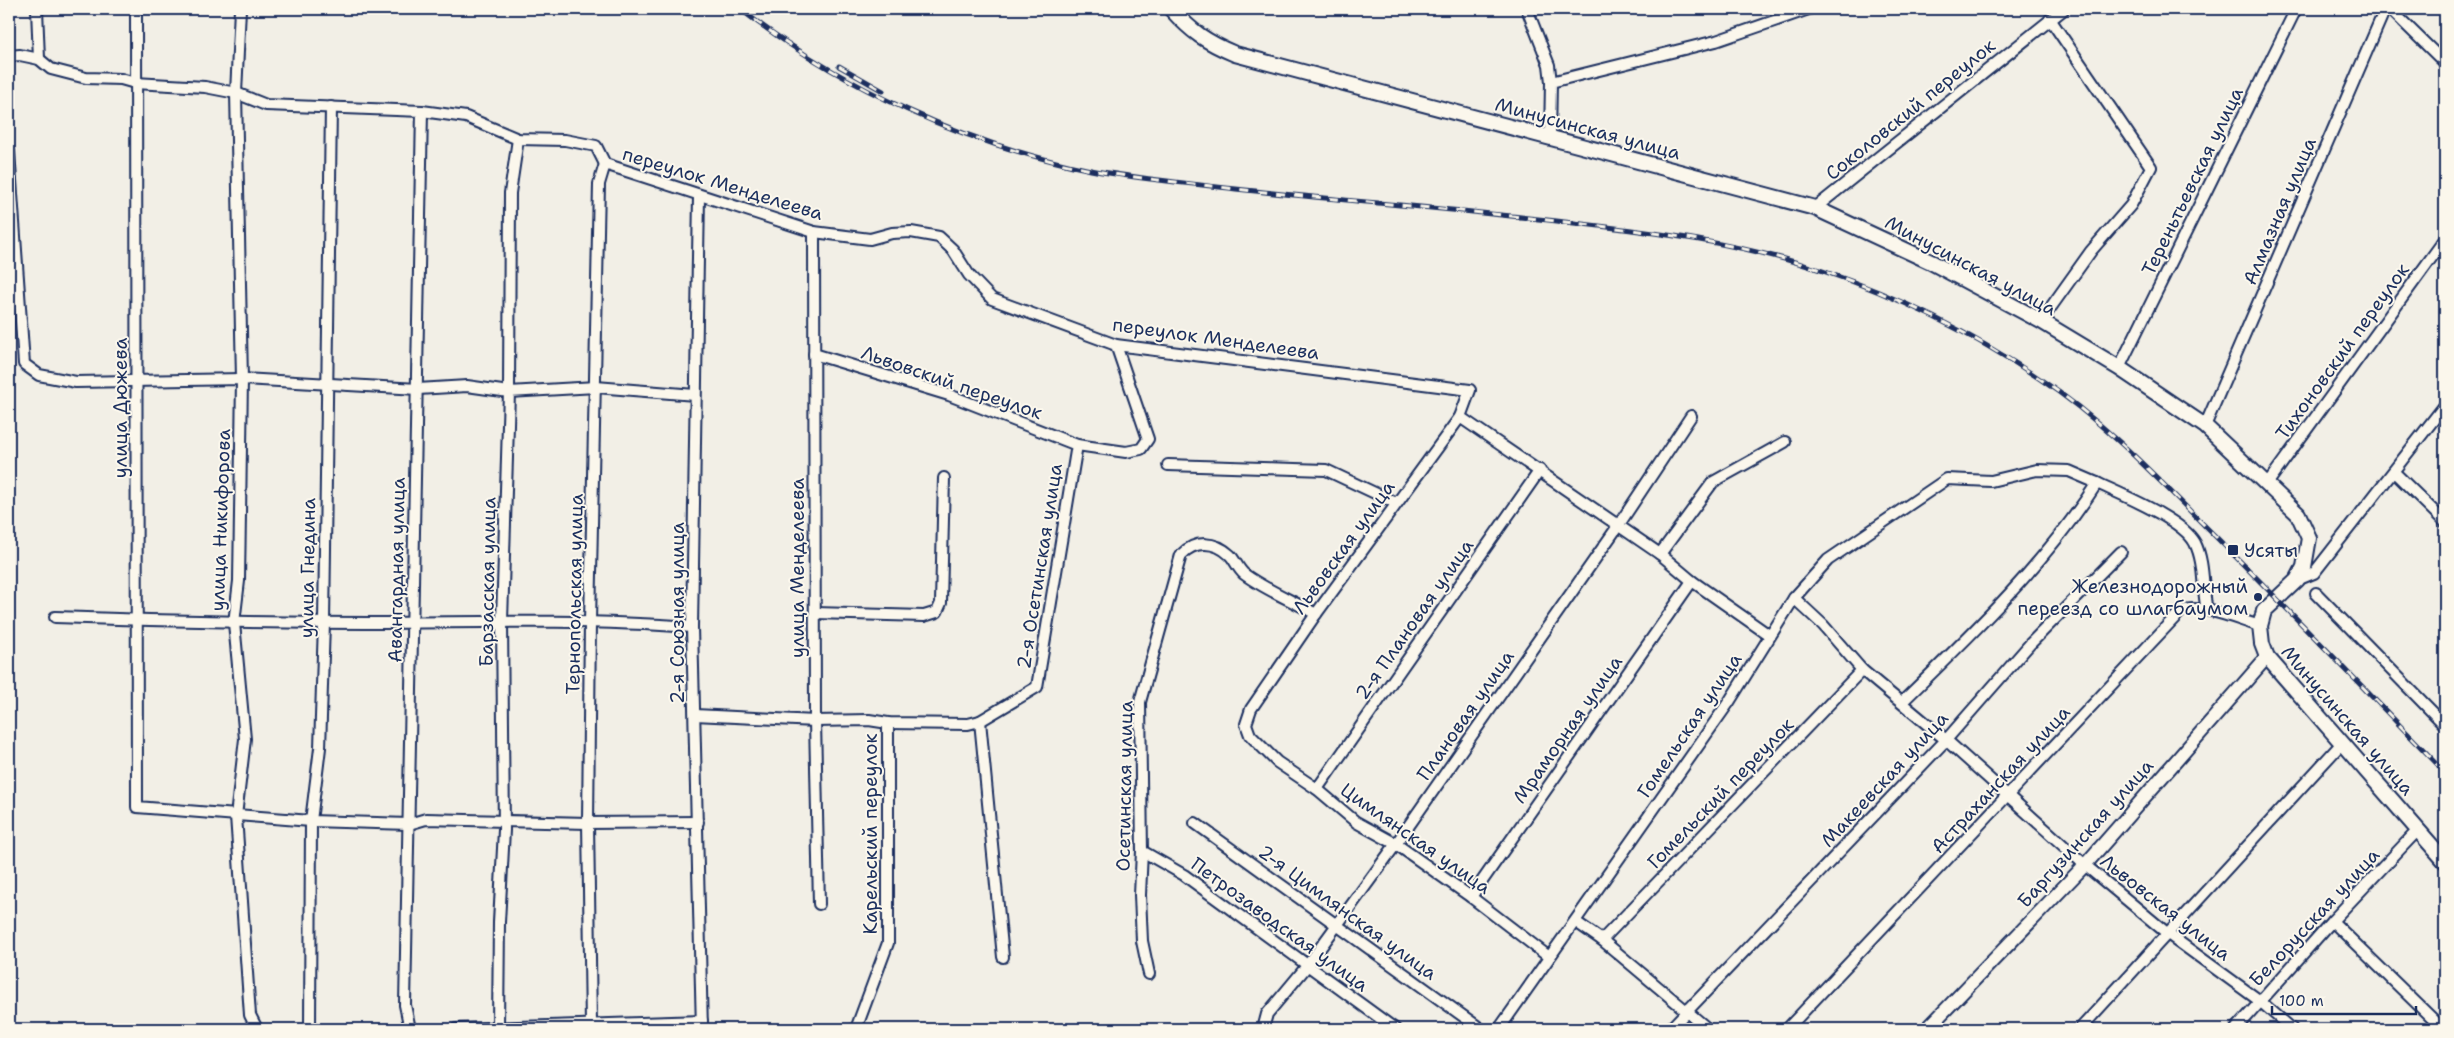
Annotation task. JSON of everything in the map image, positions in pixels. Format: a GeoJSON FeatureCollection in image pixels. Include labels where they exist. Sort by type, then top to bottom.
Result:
{"type":"FeatureCollection","features":[{"type":"Feature","properties":{"kind":"main road","name":"Минусинская улица"},"geometry":{"type":"LineString","coordinates":[[1171,9],[1191,31],[1212,44],[1235,54],[1815,208],[1930,262],[2041,321],[2119,368],[2205,426],[2298,514],[2309,538],[2304,567],[2297,580],[2264,611],[2260,626],[2262,644],[2267,658],[2445,861]]}},
{"type":"Feature","properties":{"kind":"street"},"geometry":{"type":"LineString","coordinates":[[9,56],[20,55],[39,59],[36,9]]}},
{"type":"Feature","properties":{"kind":"street","name":"улица Дюжева"},"geometry":{"type":"LineString","coordinates":[[136,9],[137,807],[236,816]]}},
{"type":"Feature","properties":{"kind":"street","name":"улица Никифорова"},"geometry":{"type":"LineString","coordinates":[[240,9],[236,93],[242,379],[239,581],[234,623],[245,739],[236,816],[250,1015],[257,1029]]}},
{"type":"Feature","properties":{"kind":"street"},"geometry":{"type":"LineString","coordinates":[[1528,9],[1549,65],[1551,82],[1550,138]]}},
{"type":"Feature","properties":{"kind":"street"},"geometry":{"type":"LineString","coordinates":[[1551,82],[1716,41],[1809,9]]}},
{"type":"Feature","properties":{"kind":"street","name":"Соколовский переулок"},"geometry":{"type":"LineString","coordinates":[[1815,208],[2064,9]]}},
{"type":"Feature","properties":{"kind":"street","name":"Тереньтьевская улица"},"geometry":{"type":"LineString","coordinates":[[2119,368],[2296,9]]}},
{"type":"Feature","properties":{"kind":"street","name":"Алмазная улица"},"geometry":{"type":"LineString","coordinates":[[2205,426],[2385,9]]}},
{"type":"Feature","properties":{"kind":"street"},"geometry":{"type":"LineString","coordinates":[[2390,9],[2445,63]]}},
{"type":"Feature","properties":{"kind":"street"},"geometry":{"type":"LineString","coordinates":[[2041,321],[2091,251],[2131,205],[2151,167],[2050,19]]}},
{"type":"Feature","properties":{"kind":"street","name":"переулок Менделеева"},"geometry":{"type":"LineString","coordinates":[[39,59],[51,68],[86,78],[122,79],[135,83],[205,87],[236,93],[266,105],[422,111],[466,117],[518,139],[565,140],[596,146],[605,164],[814,232],[870,239],[892,233],[912,232],[939,236],[953,250],[968,276],[992,299],[1116,345],[1470,390]]}},
{"type":"Feature","properties":{"kind":"street","name":"улица Гнедина"},"geometry":{"type":"LineString","coordinates":[[310,1029],[312,821],[320,748],[324,623],[332,107]]}},
{"type":"Feature","properties":{"kind":"street","name":"Авангардная улица"},"geometry":{"type":"LineString","coordinates":[[410,1029],[405,1005],[422,111]]}},
{"type":"Feature","properties":{"kind":"street","name":"Барзасская улица"},"geometry":{"type":"LineString","coordinates":[[498,1027],[499,922],[504,820],[502,621],[509,392],[510,193],[518,139]]}},
{"type":"Feature","properties":{"kind":"street"},"geometry":{"type":"LineString","coordinates":[[9,151],[24,364],[39,374],[76,382],[242,379],[418,389],[466,386],[509,392],[596,388],[695,395]]}},
{"type":"Feature","properties":{"kind":"street","name":"Тернопольская улица"},"geometry":{"type":"LineString","coordinates":[[591,1024],[588,822],[590,622],[599,184],[605,164]]}},
{"type":"Feature","properties":{"kind":"street","name":"2-я Союзная улица"},"geometry":{"type":"LineString","coordinates":[[699,196],[692,627],[702,1025]]}},
{"type":"Feature","properties":{"kind":"street","name":"улица Менделеева"},"geometry":{"type":"LineString","coordinates":[[814,232],[815,721],[819,904]]}},
{"type":"Feature","properties":{"kind":"street","name":"Тихоновский переулок"},"geometry":{"type":"LineString","coordinates":[[2267,484],[2445,239]]}},
{"type":"Feature","properties":{"kind":"street","name":"Львовский переулок"},"geometry":{"type":"LineString","coordinates":[[814,354],[949,395],[1077,445],[1126,452],[1141,449],[1148,439],[1116,345]]}},
{"type":"Feature","properties":{"kind":"street","name":"Львовская улица"},"geometry":{"type":"LineString","coordinates":[[1246,724],[1251,709],[1316,614],[1460,417],[1470,390]]}},
{"type":"Feature","properties":{"kind":"street"},"geometry":{"type":"LineString","coordinates":[[2297,580],[2314,573],[2445,405]]}},
{"type":"Feature","properties":{"kind":"street","name":"Плановая улица"},"geometry":{"type":"LineString","coordinates":[[1263,1029],[1267,1014],[1307,966],[1396,844],[1618,526],[1691,416]]}},
{"type":"Feature","properties":{"kind":"street"},"geometry":{"type":"LineString","coordinates":[[1460,417],[1660,554],[1692,581],[1769,635]]}},
{"type":"Feature","properties":{"kind":"street"},"geometry":{"type":"LineString","coordinates":[[1660,554],[1713,482],[1785,442]]}},
{"type":"Feature","properties":{"kind":"street","name":"2-я Осетинская улица"},"geometry":{"type":"LineString","coordinates":[[980,720],[1037,687],[1077,445]]}},
{"type":"Feature","properties":{"kind":"street"},"geometry":{"type":"LineString","coordinates":[[1168,465],[1326,470],[1396,503]]}},
{"type":"Feature","properties":{"kind":"street","name":"2-я Плановая улица"},"geometry":{"type":"LineString","coordinates":[[1317,789],[1540,470]]}},
{"type":"Feature","properties":{"kind":"street","name":"Гомельская улица"},"geometry":{"type":"LineString","coordinates":[[1499,1029],[1729,702],[1769,635],[1794,598],[1828,560],[1948,479],[1991,481],[2037,470],[2069,471],[2097,483]]}},
{"type":"Feature","properties":{"kind":"street"},"geometry":{"type":"LineString","coordinates":[[2394,472],[2445,522]]}},
{"type":"Feature","properties":{"kind":"street"},"geometry":{"type":"LineString","coordinates":[[815,613],[924,616],[937,612],[942,603],[944,478]]}},
{"type":"Feature","properties":{"kind":"street"},"geometry":{"type":"LineString","coordinates":[[1902,702],[1982,625],[2076,516],[2097,483],[2142,504],[2177,525],[2194,542],[2202,570],[2207,610]]}},
{"type":"Feature","properties":{"kind":"street","name":"Осетинская улица"},"geometry":{"type":"LineString","coordinates":[[1149,974],[1142,941],[1140,895],[1142,851],[1140,702],[1182,554],[1189,547],[1202,543],[1216,547],[1229,555],[1243,573],[1316,614]]}},
{"type":"Feature","properties":{"kind":"street","name":"Макеевская улица"},"geometry":{"type":"LineString","coordinates":[[1670,1029],[1946,740],[2030,644],[2122,552]]}},
{"type":"Feature","properties":{"kind":"street","name":"Мраморная улица"},"geometry":{"type":"LineString","coordinates":[[1471,897],[1692,581]]}},
{"type":"Feature","properties":{"kind":"street"},"geometry":{"type":"LineString","coordinates":[[2316,593],[2445,724]]}},
{"type":"Feature","properties":{"kind":"street","name":"Львовская улица"},"geometry":{"type":"LineString","coordinates":[[1794,598],[1823,625],[1862,670],[1902,702],[2009,795],[2084,865],[2168,934],[2260,1001],[2292,1029]]}},
{"type":"Feature","properties":{"kind":"street","name":"Астраханская улица"},"geometry":{"type":"LineString","coordinates":[[1787,1029],[2182,611],[2190,608],[2207,610],[2260,626]]}},
{"type":"Feature","properties":{"kind":"street"},"geometry":{"type":"LineString","coordinates":[[55,616],[234,623],[502,621],[590,622],[692,627]]}},
{"type":"Feature","properties":{"kind":"street","name":"Баргузинская улица"},"geometry":{"type":"LineString","coordinates":[[1927,1029],[2084,865],[2267,658]]}},
{"type":"Feature","properties":{"kind":"street","name":"Гомельский переулок"},"geometry":{"type":"LineString","coordinates":[[1602,940],[1862,670]]}},
{"type":"Feature","properties":{"kind":"street"},"geometry":{"type":"LineString","coordinates":[[695,715],[815,721],[869,720],[888,723],[968,724],[980,720],[1003,957]]}},
{"type":"Feature","properties":{"kind":"street","name":"Карельский переулок"},"geometry":{"type":"LineString","coordinates":[[856,1029],[888,943],[888,723]]}},
{"type":"Feature","properties":{"kind":"street","name":"Цимлянская улица"},"geometry":{"type":"LineString","coordinates":[[1246,724],[1250,735],[1277,762],[1317,789],[1356,822],[1396,844],[1471,897],[1549,957]]}},
{"type":"Feature","properties":{"kind":"street"},"geometry":{"type":"LineString","coordinates":[[2080,1029],[2342,743]]}},
{"type":"Feature","properties":{"kind":"street"},"geometry":{"type":"LineString","coordinates":[[236,816],[409,824],[426,819],[698,822]]}},
{"type":"Feature","properties":{"kind":"street","name":"2-я Цимлянская улица"},"geometry":{"type":"LineString","coordinates":[[1195,824],[1481,1029]]}},
{"type":"Feature","properties":{"kind":"street","name":"Белорусская улица"},"geometry":{"type":"LineString","coordinates":[[2236,1029],[2332,920],[2418,830]]}},
{"type":"Feature","properties":{"kind":"street","name":"Петрозаводская улица"},"geometry":{"type":"LineString","coordinates":[[1142,851],[1184,875],[1395,1029]]}},
{"type":"Feature","properties":{"kind":"street"},"geometry":{"type":"LineString","coordinates":[[2332,920],[2443,1029]]}},
{"type":"Feature","properties":{"kind":"street"},"geometry":{"type":"LineString","coordinates":[[1576,922],[1602,940],[1708,1029]]}},
{"type":"Feature","properties":{"kind":"street"},"geometry":{"type":"LineString","coordinates":[[456,1029],[591,1024],[702,1025]]}},
{"type":"Feature","properties":{"kind":"railway"},"geometry":{"type":"LineString","coordinates":[[740,9],[779,38],[863,88],[951,128],[997,145],[1044,159],[1091,170],[1163,181],[1524,217],[1696,239],[1791,261],[1852,281],[1908,305],[1962,332],[2015,363],[2064,396],[2109,433],[2243,564],[2445,772]]}},
{"type":"Feature","properties":{"kind":"railway"},"geometry":{"type":"LineString","coordinates":[[839,66],[883,91]]}},
{"type":"Feature","properties":{"kind":"place","name":"Усяты"},"geometry":{"type":"Point","coordinates":[2233,550]}},
{"type":"Feature","properties":{"kind":"place","name":"Железнодорожный переезд со шлагбаумом"},"geometry":{"type":"Point","coordinates":[2258,597]}}]}
